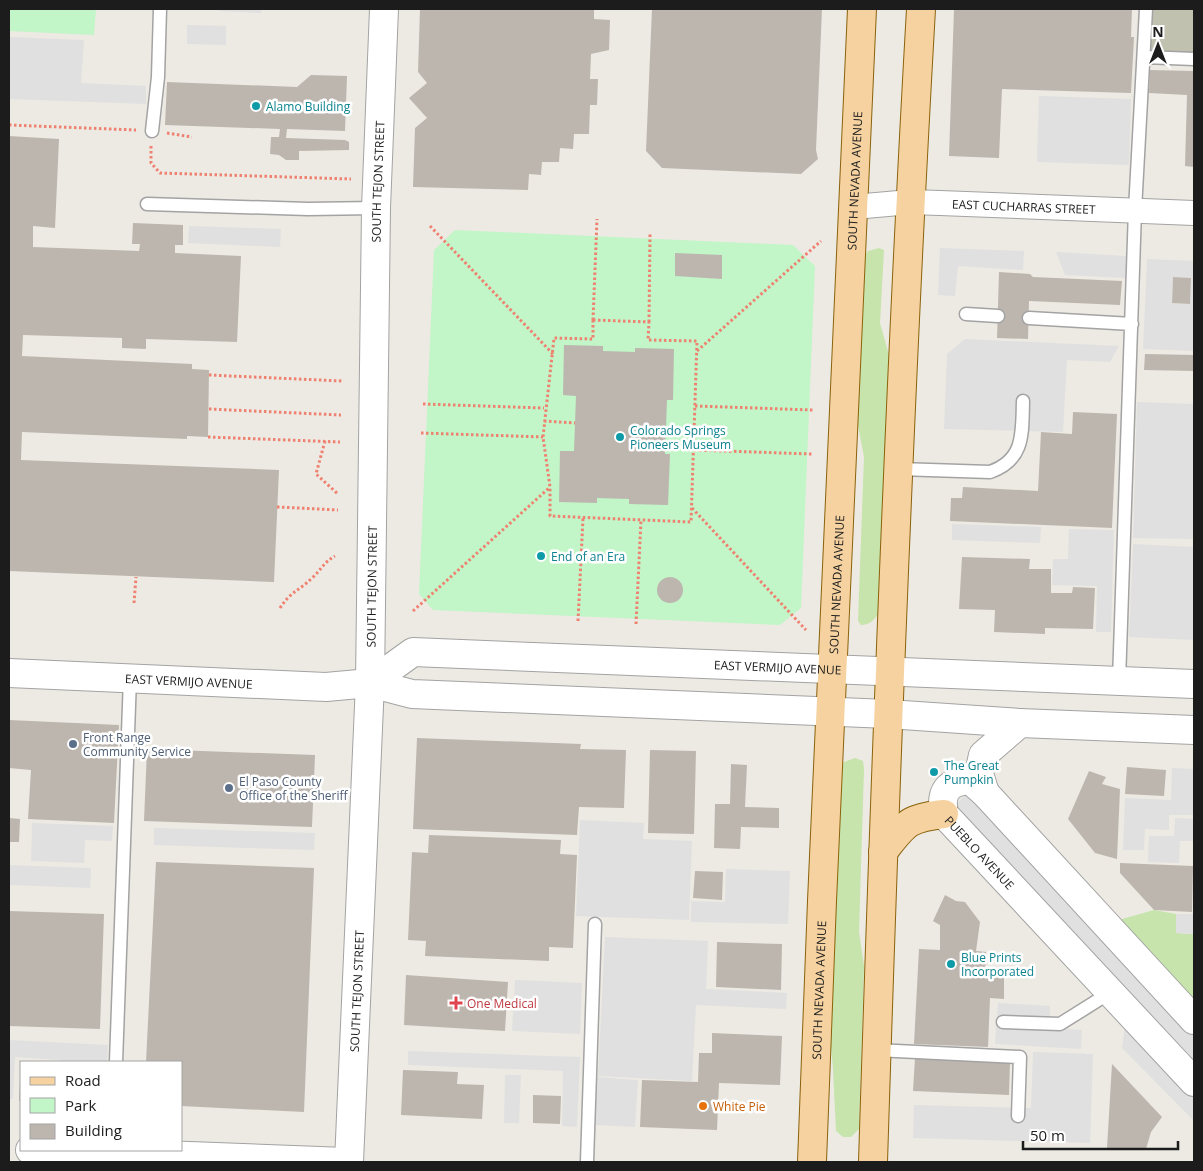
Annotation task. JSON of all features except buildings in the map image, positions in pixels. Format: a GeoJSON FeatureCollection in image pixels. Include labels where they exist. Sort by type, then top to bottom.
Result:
{"type":"FeatureCollection","features":[{"type":"Feature","properties":{"kind":"main road","name":"SOUTH NEVADA AVENUE"},"geometry":{"type":"LineString","coordinates":[[812,1162],[830,711],[862,9]]}},
{"type":"Feature","properties":{"kind":"main road"},"geometry":{"type":"LineString","coordinates":[[873,1162],[888,714],[910,202],[921,9]]}},
{"type":"Feature","properties":{"kind":"main road"},"geometry":{"type":"LineString","coordinates":[[883,852],[905,825],[925,816],[944,814]]}},
{"type":"Feature","properties":{"kind":"street","name":"SOUTH TEJON STREET"},"geometry":{"type":"LineString","coordinates":[[348,1162],[370,683],[376,208],[384,9]]}},
{"type":"Feature","properties":{"kind":"street","name":"EAST CUCHARRAS STREET"},"geometry":{"type":"LineString","coordinates":[[854,207],[910,202],[1194,213]]}},
{"type":"Feature","properties":{"kind":"street","name":"EAST VERMIJO AVENUE"},"geometry":{"type":"LineString","coordinates":[[370,683],[413,652],[1194,684]]}},
{"type":"Feature","properties":{"kind":"street","name":"EAST VERMIJO AVENUE"},"geometry":{"type":"LineString","coordinates":[[9,673],[326,687],[370,683],[412,694],[830,711],[1020,723],[1194,730]]}},
{"type":"Feature","properties":{"kind":"street"},"geometry":{"type":"LineString","coordinates":[[985,793],[979,774],[983,756],[1020,723]]}},
{"type":"Feature","properties":{"kind":"street","name":"PUEBLO AVENUE"},"geometry":{"type":"LineString","coordinates":[[1194,1020],[985,793],[970,780],[956,781],[948,787],[942,804],[944,814],[1194,1082]]}},
{"type":"Feature","properties":{"kind":"street"},"geometry":{"type":"LineString","coordinates":[[46,1151],[112,1155],[348,1162]]}},
{"type":"Feature","properties":{"kind":"lane"},"geometry":{"type":"LineString","coordinates":[[152,131],[158,77],[160,9]]}},
{"type":"Feature","properties":{"kind":"lane"},"geometry":{"type":"LineString","coordinates":[[1119,680],[1135,210],[1146,9]]}},
{"type":"Feature","properties":{"kind":"lane"},"geometry":{"type":"LineString","coordinates":[[1144,58],[1194,59]]}},
{"type":"Feature","properties":{"kind":"lane"},"geometry":{"type":"LineString","coordinates":[[147,204],[308,209],[376,208]]}},
{"type":"Feature","properties":{"kind":"lane"},"geometry":{"type":"LineString","coordinates":[[966,314],[998,316]]}},
{"type":"Feature","properties":{"kind":"lane"},"geometry":{"type":"LineString","coordinates":[[1028,318],[1132,324]]}},
{"type":"Feature","properties":{"kind":"lane"},"geometry":{"type":"LineString","coordinates":[[899,469],[990,472],[1000,468],[1010,461],[1021,440],[1023,402]]}},
{"type":"Feature","properties":{"kind":"lane"},"geometry":{"type":"LineString","coordinates":[[116,1061],[130,678]]}},
{"type":"Feature","properties":{"kind":"lane"},"geometry":{"type":"LineString","coordinates":[[587,1162],[595,924]]}},
{"type":"Feature","properties":{"kind":"lane"},"geometry":{"type":"LineString","coordinates":[[1003,1022],[1060,1024],[1110,992]]}},
{"type":"Feature","properties":{"kind":"lane"},"geometry":{"type":"LineString","coordinates":[[876,1050],[1020,1057],[1018,1116]]}},
{"type":"Feature","properties":{"kind":"path"},"geometry":{"type":"LineString","coordinates":[[9,125],[152,131],[192,137]]}},
{"type":"Feature","properties":{"kind":"path"},"geometry":{"type":"LineString","coordinates":[[152,131],[150,163],[160,173],[351,179]]}},
{"type":"Feature","properties":{"kind":"path"},"geometry":{"type":"LineString","coordinates":[[597,219],[593,339],[554,338],[554,355],[544,408],[543,437],[550,487],[550,516],[691,522],[697,341],[648,340],[650,234]]}},
{"type":"Feature","properties":{"kind":"path"},"geometry":{"type":"LineString","coordinates":[[430,226],[554,355]]}},
{"type":"Feature","properties":{"kind":"path"},"geometry":{"type":"LineString","coordinates":[[696,351],[821,241]]}},
{"type":"Feature","properties":{"kind":"path"},"geometry":{"type":"LineString","coordinates":[[593,320],[649,322]]}},
{"type":"Feature","properties":{"kind":"path"},"geometry":{"type":"LineString","coordinates":[[209,375],[342,381]]}},
{"type":"Feature","properties":{"kind":"path"},"geometry":{"type":"LineString","coordinates":[[423,404],[544,408]]}},
{"type":"Feature","properties":{"kind":"path"},"geometry":{"type":"LineString","coordinates":[[695,406],[814,410]]}},
{"type":"Feature","properties":{"kind":"path"},"geometry":{"type":"LineString","coordinates":[[209,409],[341,415]]}},
{"type":"Feature","properties":{"kind":"path"},"geometry":{"type":"LineString","coordinates":[[544,421],[575,423]]}},
{"type":"Feature","properties":{"kind":"path"},"geometry":{"type":"LineString","coordinates":[[421,434],[543,437]]}},
{"type":"Feature","properties":{"kind":"path"},"geometry":{"type":"LineString","coordinates":[[208,437],[340,442]]}},
{"type":"Feature","properties":{"kind":"path"},"geometry":{"type":"LineString","coordinates":[[325,441],[316,474],[338,494]]}},
{"type":"Feature","properties":{"kind":"path"},"geometry":{"type":"LineString","coordinates":[[694,450],[812,454]]}},
{"type":"Feature","properties":{"kind":"path"},"geometry":{"type":"LineString","coordinates":[[413,611],[550,487]]}},
{"type":"Feature","properties":{"kind":"path"},"geometry":{"type":"LineString","coordinates":[[277,507],[338,510]]}},
{"type":"Feature","properties":{"kind":"path"},"geometry":{"type":"LineString","coordinates":[[692,507],[806,630]]}},
{"type":"Feature","properties":{"kind":"path"},"geometry":{"type":"LineString","coordinates":[[578,622],[583,518]]}},
{"type":"Feature","properties":{"kind":"path"},"geometry":{"type":"LineString","coordinates":[[636,624],[641,520]]}},
{"type":"Feature","properties":{"kind":"path"},"geometry":{"type":"LineString","coordinates":[[280,608],[292,592],[308,582],[325,562],[335,556]]}},
{"type":"Feature","properties":{"kind":"path"},"geometry":{"type":"LineString","coordinates":[[134,603],[136,577]]}},
{"type":"Feature","properties":{"kind":"shaded area"},"geometry":{"type":"Polygon","coordinates":[[[219,9],[261,9],[261,13],[219,11],[219,9]]]}},
{"type":"Feature","properties":{"kind":"shaded area"},"geometry":{"type":"Polygon","coordinates":[[[1146,9],[1194,9],[1194,59],[1144,57],[1146,9]]]}},
{"type":"Feature","properties":{"kind":"shaded area"},"geometry":{"type":"Polygon","coordinates":[[[187,25],[226,26],[226,45],[187,44],[187,25]]]}},
{"type":"Feature","properties":{"kind":"shaded area"},"geometry":{"type":"Polygon","coordinates":[[[9,37],[84,40],[81,83],[146,86],[146,104],[9,99],[9,37]]]}},
{"type":"Feature","properties":{"kind":"shaded area"},"geometry":{"type":"Polygon","coordinates":[[[1039,96],[1131,99],[1129,165],[1037,162],[1039,96]]]}},
{"type":"Feature","properties":{"kind":"shaded area"},"geometry":{"type":"Polygon","coordinates":[[[189,226],[281,229],[280,247],[188,243],[189,226]]]}},
{"type":"Feature","properties":{"kind":"shaded area"},"geometry":{"type":"Polygon","coordinates":[[[940,248],[1024,251],[1023,270],[958,266],[955,296],[938,295],[940,248]]]}},
{"type":"Feature","properties":{"kind":"shaded area"},"geometry":{"type":"Polygon","coordinates":[[[1056,252],[1126,256],[1126,278],[1065,275],[1056,252]]]}},
{"type":"Feature","properties":{"kind":"shaded area"},"geometry":{"type":"Polygon","coordinates":[[[1147,259],[1194,261],[1194,351],[1143,349],[1147,259]],[[1173,277],[1172,303],[1190,304],[1191,278],[1173,277]]]}},
{"type":"Feature","properties":{"kind":"shaded area"},"geometry":{"type":"Polygon","coordinates":[[[965,339],[1119,346],[1110,362],[1067,360],[1063,432],[944,429],[947,354],[965,339]]]}},
{"type":"Feature","properties":{"kind":"shaded area"},"geometry":{"type":"Polygon","coordinates":[[[1137,402],[1194,404],[1194,539],[1133,538],[1137,402]]]}},
{"type":"Feature","properties":{"kind":"shaded area"},"geometry":{"type":"Polygon","coordinates":[[[952,524],[1041,527],[1040,543],[952,540],[952,524]]]}},
{"type":"Feature","properties":{"kind":"shaded area"},"geometry":{"type":"Polygon","coordinates":[[[1069,529],[1114,530],[1111,632],[1096,632],[1097,586],[1052,585],[1053,559],[1068,559],[1069,529]]]}},
{"type":"Feature","properties":{"kind":"shaded area"},"geometry":{"type":"Polygon","coordinates":[[[1133,544],[1194,547],[1194,640],[1129,637],[1133,544]]]}},
{"type":"Feature","properties":{"kind":"shaded area"},"geometry":{"type":"Polygon","coordinates":[[[1172,768],[1194,769],[1194,815],[1169,815],[1169,830],[1145,829],[1144,850],[1123,850],[1125,798],[1171,800],[1172,768]]]}},
{"type":"Feature","properties":{"kind":"shaded area"},"geometry":{"type":"Polygon","coordinates":[[[970,790],[1194,1035],[1194,1072],[950,810],[970,790]]]}},
{"type":"Feature","properties":{"kind":"shaded area"},"geometry":{"type":"Polygon","coordinates":[[[1175,818],[1194,819],[1194,841],[1180,841],[1179,863],[1148,862],[1149,836],[1174,836],[1175,818]]]}},
{"type":"Feature","properties":{"kind":"shaded area"},"geometry":{"type":"Polygon","coordinates":[[[580,820],[644,823],[643,839],[692,841],[689,920],[576,916],[580,820]]]}},
{"type":"Feature","properties":{"kind":"shaded area"},"geometry":{"type":"Polygon","coordinates":[[[32,823],[113,826],[112,841],[85,840],[84,863],[31,861],[32,823]]]}},
{"type":"Feature","properties":{"kind":"shaded area"},"geometry":{"type":"Polygon","coordinates":[[[154,828],[315,833],[314,850],[154,845],[154,828]]]}},
{"type":"Feature","properties":{"kind":"shaded area"},"geometry":{"type":"Polygon","coordinates":[[[9,865],[91,868],[90,888],[9,885],[9,865]]]}},
{"type":"Feature","properties":{"kind":"shaded area"},"geometry":{"type":"Polygon","coordinates":[[[726,869],[790,871],[788,924],[691,922],[691,901],[725,902],[726,869]]]}},
{"type":"Feature","properties":{"kind":"shaded area"},"geometry":{"type":"Polygon","coordinates":[[[1176,914],[1194,914],[1194,934],[1176,933],[1176,914]]]}},
{"type":"Feature","properties":{"kind":"shaded area"},"geometry":{"type":"Polygon","coordinates":[[[605,937],[708,941],[706,989],[787,993],[786,1009],[696,1005],[692,1081],[598,1076],[605,937]]]}},
{"type":"Feature","properties":{"kind":"shaded area"},"geometry":{"type":"Polygon","coordinates":[[[515,980],[582,983],[580,1034],[512,1031],[515,980]]]}},
{"type":"Feature","properties":{"kind":"shaded area"},"geometry":{"type":"Polygon","coordinates":[[[998,1003],[1050,1006],[1049,1028],[1082,1030],[1081,1049],[995,1044],[998,1003]]]}},
{"type":"Feature","properties":{"kind":"shaded area"},"geometry":{"type":"Polygon","coordinates":[[[1125,1025],[1194,1095],[1194,1121],[1122,1048],[1125,1025]]]}},
{"type":"Feature","properties":{"kind":"shaded area"},"geometry":{"type":"Polygon","coordinates":[[[9,1040],[108,1045],[107,1061],[60,1061],[15,1057],[13,1099],[9,1099],[9,1040]]]}},
{"type":"Feature","properties":{"kind":"shaded area"},"geometry":{"type":"Polygon","coordinates":[[[408,1051],[580,1057],[577,1127],[562,1126],[563,1071],[408,1065],[408,1051]]]}},
{"type":"Feature","properties":{"kind":"shaded area"},"geometry":{"type":"Polygon","coordinates":[[[1033,1052],[1093,1054],[1090,1143],[913,1138],[914,1105],[1031,1108],[1033,1052]]]}},
{"type":"Feature","properties":{"kind":"shaded area"},"geometry":{"type":"Polygon","coordinates":[[[505,1075],[521,1075],[519,1123],[504,1123],[505,1075]]]}},
{"type":"Feature","properties":{"kind":"shaded area"},"geometry":{"type":"Polygon","coordinates":[[[597,1077],[638,1080],[635,1127],[595,1125],[597,1077]]]}},
{"type":"Feature","properties":{"kind":"green space"},"geometry":{"type":"Polygon","coordinates":[[[9,9],[96,9],[94,35],[9,31],[9,9]]]}},
{"type":"Feature","properties":{"kind":"green space"},"geometry":{"type":"Polygon","coordinates":[[[455,230],[793,245],[815,266],[801,608],[780,625],[433,610],[419,594],[434,250],[455,230]]]}},
{"type":"Feature","properties":{"kind":"green space"},"geometry":{"type":"Polygon","coordinates":[[[879,248],[884,250],[880,323],[889,355],[879,613],[872,622],[861,625],[858,621],[864,457],[857,420],[864,256],[868,251],[879,248]]]}},
{"type":"Feature","properties":{"kind":"green space"},"geometry":{"type":"Polygon","coordinates":[[[855,758],[863,761],[864,769],[859,932],[864,966],[859,1129],[851,1137],[843,1137],[836,1131],[828,1013],[838,769],[844,762],[855,758]]]}},
{"type":"Feature","properties":{"kind":"green space"},"geometry":{"type":"Polygon","coordinates":[[[1154,910],[1176,914],[1176,933],[1194,934],[1194,1008],[1115,921],[1154,910]]]}},
{"type":"Feature","properties":{"kind":"place","name":"Alamo Building"},"geometry":{"type":"Point","coordinates":[256,106]}},
{"type":"Feature","properties":{"kind":"place","name":"Colorado Springs Pioneers Museum"},"geometry":{"type":"Point","coordinates":[620,437]}},
{"type":"Feature","properties":{"kind":"place","name":"End of an Era"},"geometry":{"type":"Point","coordinates":[541,556]}},
{"type":"Feature","properties":{"kind":"place","name":"Front Range Community Service"},"geometry":{"type":"Point","coordinates":[73,744]}},
{"type":"Feature","properties":{"kind":"place","name":"The Great Pumpkin"},"geometry":{"type":"Point","coordinates":[934,772]}},
{"type":"Feature","properties":{"kind":"place","name":"El Paso County Office of the Sheriff"},"geometry":{"type":"Point","coordinates":[229,788]}},
{"type":"Feature","properties":{"kind":"place","name":"Blue Prints Incorporated"},"geometry":{"type":"Point","coordinates":[951,964]}},
{"type":"Feature","properties":{"kind":"place","name":"One Medical"},"geometry":{"type":"Point","coordinates":[456,1003]}},
{"type":"Feature","properties":{"kind":"place","name":"White Pie"},"geometry":{"type":"Point","coordinates":[703,1106]}}]}
